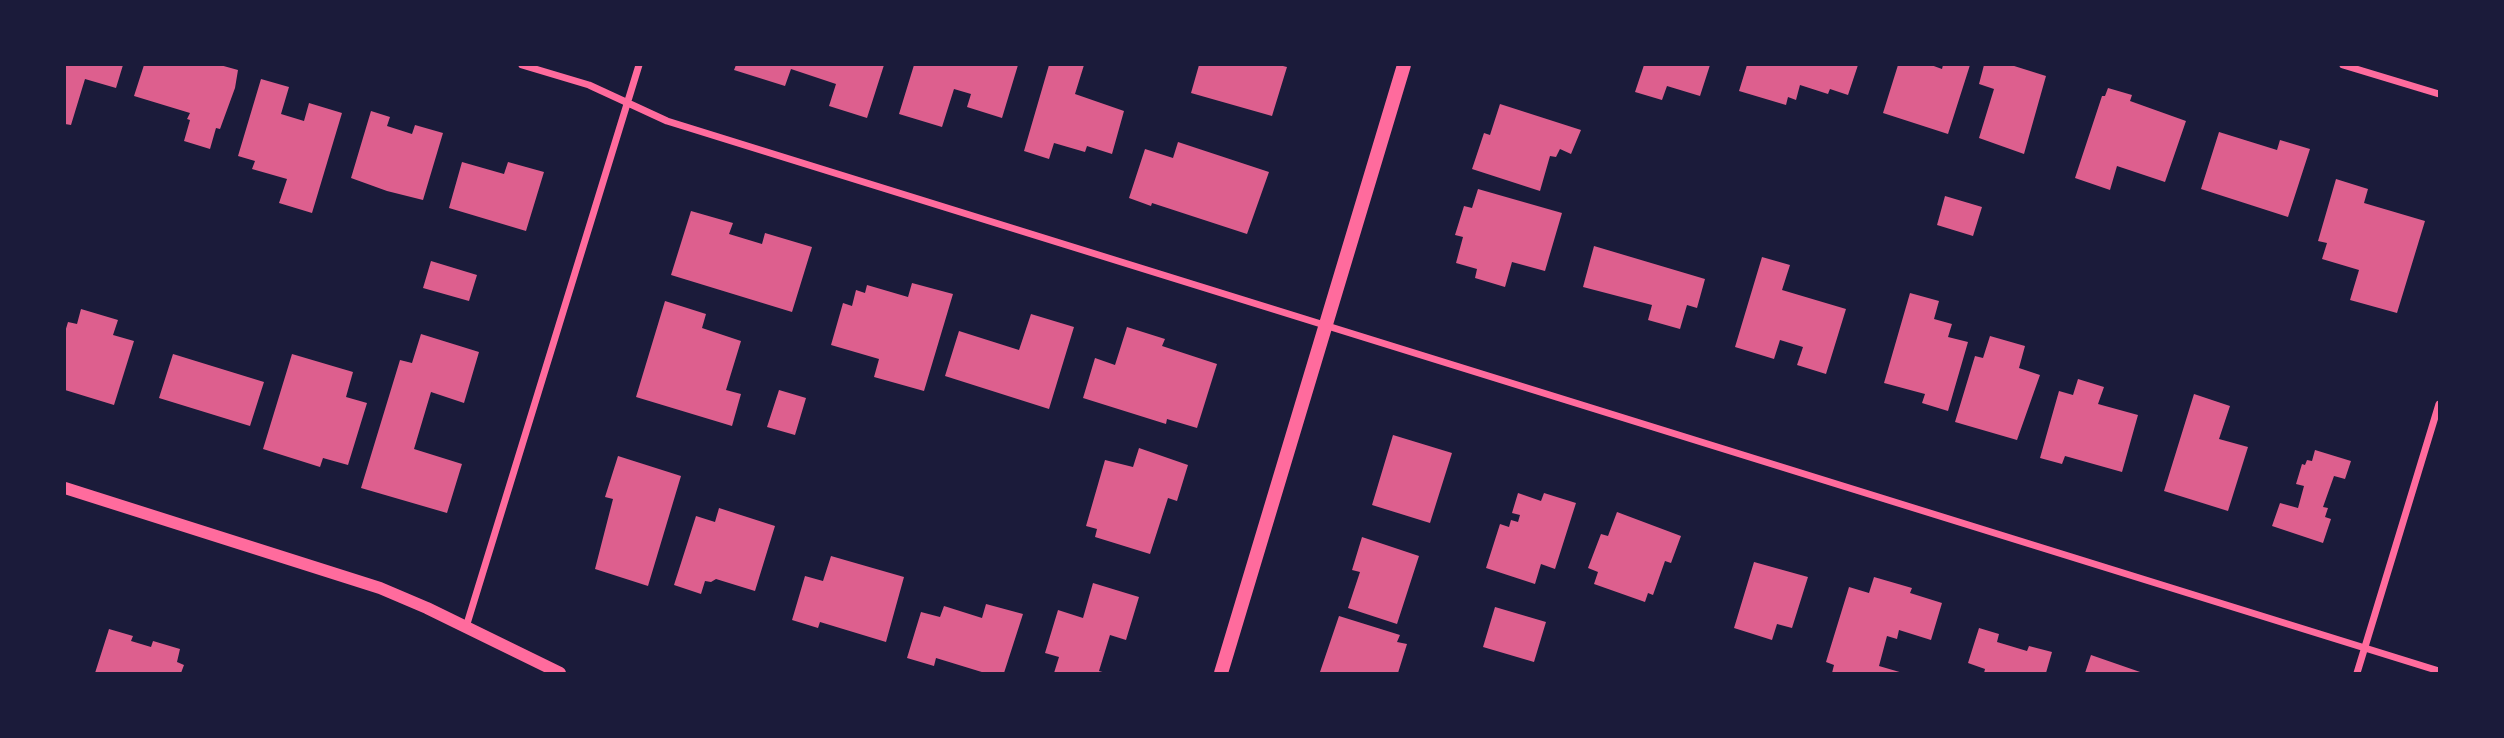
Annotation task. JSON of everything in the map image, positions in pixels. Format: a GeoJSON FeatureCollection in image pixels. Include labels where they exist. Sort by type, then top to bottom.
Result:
{"type":"FeatureCollection","features":[{"type":"Feature","properties":{"kind":"main road"},"geometry":{"type":"LineString","coordinates":[[1221,673],[1404,65]]}},
{"type":"Feature","properties":{"kind":"street"},"geometry":{"type":"LineString","coordinates":[[522,65],[589,85],[667,121],[2439,671]]}},
{"type":"Feature","properties":{"kind":"street"},"geometry":{"type":"LineString","coordinates":[[466,626],[639,65]]}},
{"type":"Feature","properties":{"kind":"street"},"geometry":{"type":"LineString","coordinates":[[2343,65],[2439,93]]}},
{"type":"Feature","properties":{"kind":"street"},"geometry":{"type":"LineString","coordinates":[[2357,673],[2439,404]]}},
{"type":"Feature","properties":{"kind":"street"},"geometry":{"type":"LineString","coordinates":[[65,488],[380,588],[466,626],[560,673]]}},
{"type":"Feature","properties":{"kind":"building"},"geometry":{"type":"Polygon","coordinates":[[[65,65],[123,65],[116,88],[85,79],[71,125],[65,124],[65,65]]]}},
{"type":"Feature","properties":{"kind":"building"},"geometry":{"type":"Polygon","coordinates":[[[144,65],[220,65],[238,70],[235,88],[220,129],[216,128],[210,149],[184,141],[190,113],[134,96],[144,65]]]}},
{"type":"Feature","properties":{"kind":"building"},"geometry":{"type":"Polygon","coordinates":[[[736,65],[884,65],[867,118],[829,106],[836,84],[791,69],[785,86],[734,70],[736,65]]]}},
{"type":"Feature","properties":{"kind":"building"},"geometry":{"type":"Polygon","coordinates":[[[914,65],[1018,65],[1002,118],[967,107],[971,94],[954,89],[942,127],[899,114],[914,65]]]}},
{"type":"Feature","properties":{"kind":"building"},"geometry":{"type":"Polygon","coordinates":[[[1049,65],[1084,65],[1075,94],[1124,111],[1112,154],[1087,146],[1085,152],[1054,143],[1049,159],[1024,151],[1049,65]]]}},
{"type":"Feature","properties":{"kind":"building"},"geometry":{"type":"Polygon","coordinates":[[[1199,65],[1287,67],[1272,116],[1191,93],[1199,65]]]}},
{"type":"Feature","properties":{"kind":"building"},"geometry":{"type":"Polygon","coordinates":[[[1644,65],[1710,65],[1700,96],[1667,86],[1662,100],[1635,92],[1644,65]]]}},
{"type":"Feature","properties":{"kind":"building"},"geometry":{"type":"Polygon","coordinates":[[[1747,65],[1858,65],[1848,95],[1830,89],[1828,94],[1800,85],[1796,100],[1788,97],[1786,105],[1739,91],[1747,65]]]}},
{"type":"Feature","properties":{"kind":"building"},"geometry":{"type":"Polygon","coordinates":[[[1898,65],[1931,65],[1942,69],[1943,65],[1970,65],[1948,134],[1883,113],[1898,65]]]}},
{"type":"Feature","properties":{"kind":"building"},"geometry":{"type":"Polygon","coordinates":[[[1984,65],[2011,65],[2046,76],[2024,154],[1979,138],[1994,89],[1979,84],[1984,65]]]}},
{"type":"Feature","properties":{"kind":"building"},"geometry":{"type":"Polygon","coordinates":[[[261,79],[289,87],[281,114],[304,121],[309,103],[342,113],[312,213],[279,203],[287,179],[252,169],[255,161],[238,156],[261,79]]]}},
{"type":"Feature","properties":{"kind":"building"},"geometry":{"type":"Polygon","coordinates":[[[2108,88],[2132,95],[2130,101],[2186,121],[2165,182],[2117,166],[2110,190],[2075,178],[2102,96],[2105,96],[2108,88]]]}},
{"type":"Feature","properties":{"kind":"building"},"geometry":{"type":"Polygon","coordinates":[[[1500,104],[1581,130],[1571,154],[1560,149],[1556,157],[1550,156],[1540,191],[1472,169],[1484,133],[1490,135],[1500,104]]]}},
{"type":"Feature","properties":{"kind":"building"},"geometry":{"type":"Polygon","coordinates":[[[371,111],[390,117],[387,126],[412,134],[415,125],[443,133],[423,200],[351,178],[371,111]]]}},
{"type":"Feature","properties":{"kind":"building"},"geometry":{"type":"Polygon","coordinates":[[[2219,132],[2277,150],[2280,140],[2310,149],[2288,217],[2201,189],[2219,132]]]}},
{"type":"Feature","properties":{"kind":"building"},"geometry":{"type":"Polygon","coordinates":[[[1178,142],[1269,172],[1247,234],[1129,198],[1145,149],[1173,158],[1178,142]]]}},
{"type":"Feature","properties":{"kind":"building"},"geometry":{"type":"Polygon","coordinates":[[[462,162],[504,174],[508,162],[544,172],[526,231],[449,208],[462,162]]]}},
{"type":"Feature","properties":{"kind":"building"},"geometry":{"type":"Polygon","coordinates":[[[2336,179],[2368,189],[2364,203],[2425,221],[2397,313],[2350,300],[2359,270],[2322,259],[2327,243],[2318,241],[2336,179]]]}},
{"type":"Feature","properties":{"kind":"building"},"geometry":{"type":"Polygon","coordinates":[[[1478,189],[1562,213],[1545,271],[1512,262],[1505,287],[1475,278],[1477,269],[1456,263],[1463,237],[1455,235],[1464,206],[1472,208],[1478,189]]]}},
{"type":"Feature","properties":{"kind":"building"},"geometry":{"type":"Polygon","coordinates":[[[1945,196],[1982,207],[1973,236],[1937,225],[1945,196]]]}},
{"type":"Feature","properties":{"kind":"building"},"geometry":{"type":"Polygon","coordinates":[[[691,211],[733,223],[729,234],[762,244],[765,233],[812,247],[792,312],[671,275],[691,211]]]}},
{"type":"Feature","properties":{"kind":"building"},"geometry":{"type":"Polygon","coordinates":[[[1594,246],[1705,279],[1697,308],[1687,305],[1680,329],[1648,320],[1652,305],[1583,287],[1594,246]]]}},
{"type":"Feature","properties":{"kind":"building"},"geometry":{"type":"Polygon","coordinates":[[[1762,257],[1790,265],[1782,290],[1846,309],[1826,374],[1797,365],[1803,347],[1780,340],[1774,359],[1735,347],[1762,257]]]}},
{"type":"Feature","properties":{"kind":"building"},"geometry":{"type":"Polygon","coordinates":[[[431,261],[477,275],[469,301],[423,288],[431,261]]]}},
{"type":"Feature","properties":{"kind":"building"},"geometry":{"type":"Polygon","coordinates":[[[912,283],[953,294],[924,391],[874,377],[879,359],[831,345],[843,303],[852,306],[856,290],[865,293],[867,285],[908,297],[912,283]]]}},
{"type":"Feature","properties":{"kind":"building"},"geometry":{"type":"Polygon","coordinates":[[[1910,293],[1939,301],[1934,319],[1952,324],[1948,337],[1968,342],[1948,411],[1922,403],[1925,394],[1884,383],[1910,293]]]}},
{"type":"Feature","properties":{"kind":"building"},"geometry":{"type":"Polygon","coordinates":[[[665,301],[706,314],[702,328],[741,341],[726,390],[741,394],[732,426],[636,397],[665,301]]]}},
{"type":"Feature","properties":{"kind":"building"},"geometry":{"type":"Polygon","coordinates":[[[81,309],[118,320],[113,335],[134,341],[114,405],[65,390],[65,332],[68,322],[77,324],[81,309]]]}},
{"type":"Feature","properties":{"kind":"building"},"geometry":{"type":"Polygon","coordinates":[[[1031,314],[1074,327],[1049,409],[945,376],[959,331],[1019,350],[1031,314]]]}},
{"type":"Feature","properties":{"kind":"building"},"geometry":{"type":"Polygon","coordinates":[[[1127,327],[1165,339],[1162,346],[1217,364],[1197,428],[1167,419],[1166,424],[1083,398],[1095,358],[1115,365],[1127,327]]]}},
{"type":"Feature","properties":{"kind":"building"},"geometry":{"type":"Polygon","coordinates":[[[421,334],[479,352],[464,403],[431,392],[414,449],[462,464],[447,513],[361,488],[400,360],[412,363],[421,334]]]}},
{"type":"Feature","properties":{"kind":"building"},"geometry":{"type":"Polygon","coordinates":[[[1990,336],[2025,346],[2019,368],[2040,375],[2017,440],[1955,422],[1975,356],[1983,358],[1990,336]]]}},
{"type":"Feature","properties":{"kind":"building"},"geometry":{"type":"Polygon","coordinates":[[[173,354],[264,382],[250,426],[159,398],[173,354]]]}},
{"type":"Feature","properties":{"kind":"building"},"geometry":{"type":"Polygon","coordinates":[[[292,354],[353,372],[346,397],[367,403],[348,465],[323,458],[320,467],[263,449],[292,354]]]}},
{"type":"Feature","properties":{"kind":"building"},"geometry":{"type":"Polygon","coordinates":[[[2078,379],[2104,387],[2098,404],[2138,415],[2122,472],[2065,456],[2062,464],[2040,458],[2059,391],[2073,395],[2078,379]]]}},
{"type":"Feature","properties":{"kind":"building"},"geometry":{"type":"Polygon","coordinates":[[[779,390],[806,398],[795,435],[767,427],[779,390]]]}},
{"type":"Feature","properties":{"kind":"building"},"geometry":{"type":"Polygon","coordinates":[[[2194,394],[2230,406],[2219,439],[2248,447],[2228,511],[2164,491],[2194,394]]]}},
{"type":"Feature","properties":{"kind":"building"},"geometry":{"type":"Polygon","coordinates":[[[1393,435],[1452,453],[1430,523],[1372,505],[1393,435]]]}},
{"type":"Feature","properties":{"kind":"building"},"geometry":{"type":"Polygon","coordinates":[[[1139,448],[1188,465],[1177,501],[1168,498],[1150,554],[1095,537],[1097,529],[1086,526],[1105,460],[1133,467],[1139,448]]]}},
{"type":"Feature","properties":{"kind":"building"},"geometry":{"type":"Polygon","coordinates":[[[2315,450],[2351,461],[2345,479],[2334,476],[2323,507],[2328,508],[2325,517],[2331,519],[2323,543],[2272,526],[2280,503],[2298,508],[2304,486],[2296,484],[2302,464],[2305,465],[2307,460],[2312,461],[2315,450]]]}},
{"type":"Feature","properties":{"kind":"building"},"geometry":{"type":"Polygon","coordinates":[[[618,456],[681,476],[648,586],[595,569],[613,499],[605,497],[618,456]]]}},
{"type":"Feature","properties":{"kind":"building"},"geometry":{"type":"Polygon","coordinates":[[[1518,493],[1541,501],[1544,493],[1576,503],[1555,569],[1541,564],[1535,584],[1486,568],[1500,524],[1509,527],[1511,520],[1518,522],[1520,515],[1512,513],[1518,493]]]}},
{"type":"Feature","properties":{"kind":"building"},"geometry":{"type":"Polygon","coordinates":[[[719,508],[775,526],[755,591],[716,579],[705,581],[701,594],[674,585],[696,516],[715,522],[719,508]]]}},
{"type":"Feature","properties":{"kind":"building"},"geometry":{"type":"Polygon","coordinates":[[[1617,512],[1681,536],[1671,563],[1665,561],[1653,595],[1648,593],[1645,602],[1594,584],[1598,572],[1588,568],[1601,534],[1608,536],[1617,512]]]}},
{"type":"Feature","properties":{"kind":"building"},"geometry":{"type":"Polygon","coordinates":[[[1362,537],[1419,556],[1397,624],[1348,608],[1360,572],[1352,570],[1362,537]]]}},
{"type":"Feature","properties":{"kind":"building"},"geometry":{"type":"Polygon","coordinates":[[[831,556],[904,577],[886,642],[820,622],[818,628],[792,620],[805,576],[823,581],[831,556]]]}},
{"type":"Feature","properties":{"kind":"building"},"geometry":{"type":"Polygon","coordinates":[[[1754,562],[1808,577],[1792,628],[1777,624],[1772,640],[1734,628],[1754,562]]]}},
{"type":"Feature","properties":{"kind":"building"},"geometry":{"type":"Polygon","coordinates":[[[1874,577],[1912,588],[1910,593],[1942,603],[1931,640],[1899,630],[1897,639],[1887,636],[1879,666],[1903,673],[1832,673],[1834,665],[1826,662],[1849,587],[1869,593],[1874,577]]]}},
{"type":"Feature","properties":{"kind":"building"},"geometry":{"type":"Polygon","coordinates":[[[1093,583],[1139,597],[1126,640],[1110,635],[1099,671],[1106,673],[1054,673],[1059,657],[1045,653],[1058,610],[1083,618],[1093,583]]]}},
{"type":"Feature","properties":{"kind":"building"},"geometry":{"type":"Polygon","coordinates":[[[986,604],[1023,614],[1004,673],[985,673],[936,658],[934,666],[907,658],[921,612],[940,617],[944,606],[982,618],[986,604]]]}},
{"type":"Feature","properties":{"kind":"building"},"geometry":{"type":"Polygon","coordinates":[[[1495,607],[1546,622],[1534,662],[1483,647],[1495,607]]]}},
{"type":"Feature","properties":{"kind":"building"},"geometry":{"type":"Polygon","coordinates":[[[1339,616],[1400,635],[1397,642],[1407,644],[1398,673],[1320,672],[1339,616]]]}},
{"type":"Feature","properties":{"kind":"building"},"geometry":{"type":"Polygon","coordinates":[[[1979,628],[1999,634],[1997,642],[2027,651],[2029,646],[2052,652],[2046,673],[1984,673],[1985,669],[1968,663],[1979,628]]]}},
{"type":"Feature","properties":{"kind":"building"},"geometry":{"type":"Polygon","coordinates":[[[109,629],[133,636],[131,641],[151,647],[153,641],[180,649],[177,662],[184,665],[181,673],[95,673],[109,629]]]}},
{"type":"Feature","properties":{"kind":"building"},"geometry":{"type":"Polygon","coordinates":[[[2091,655],[2143,673],[2085,673],[2091,655]]]}}]}
